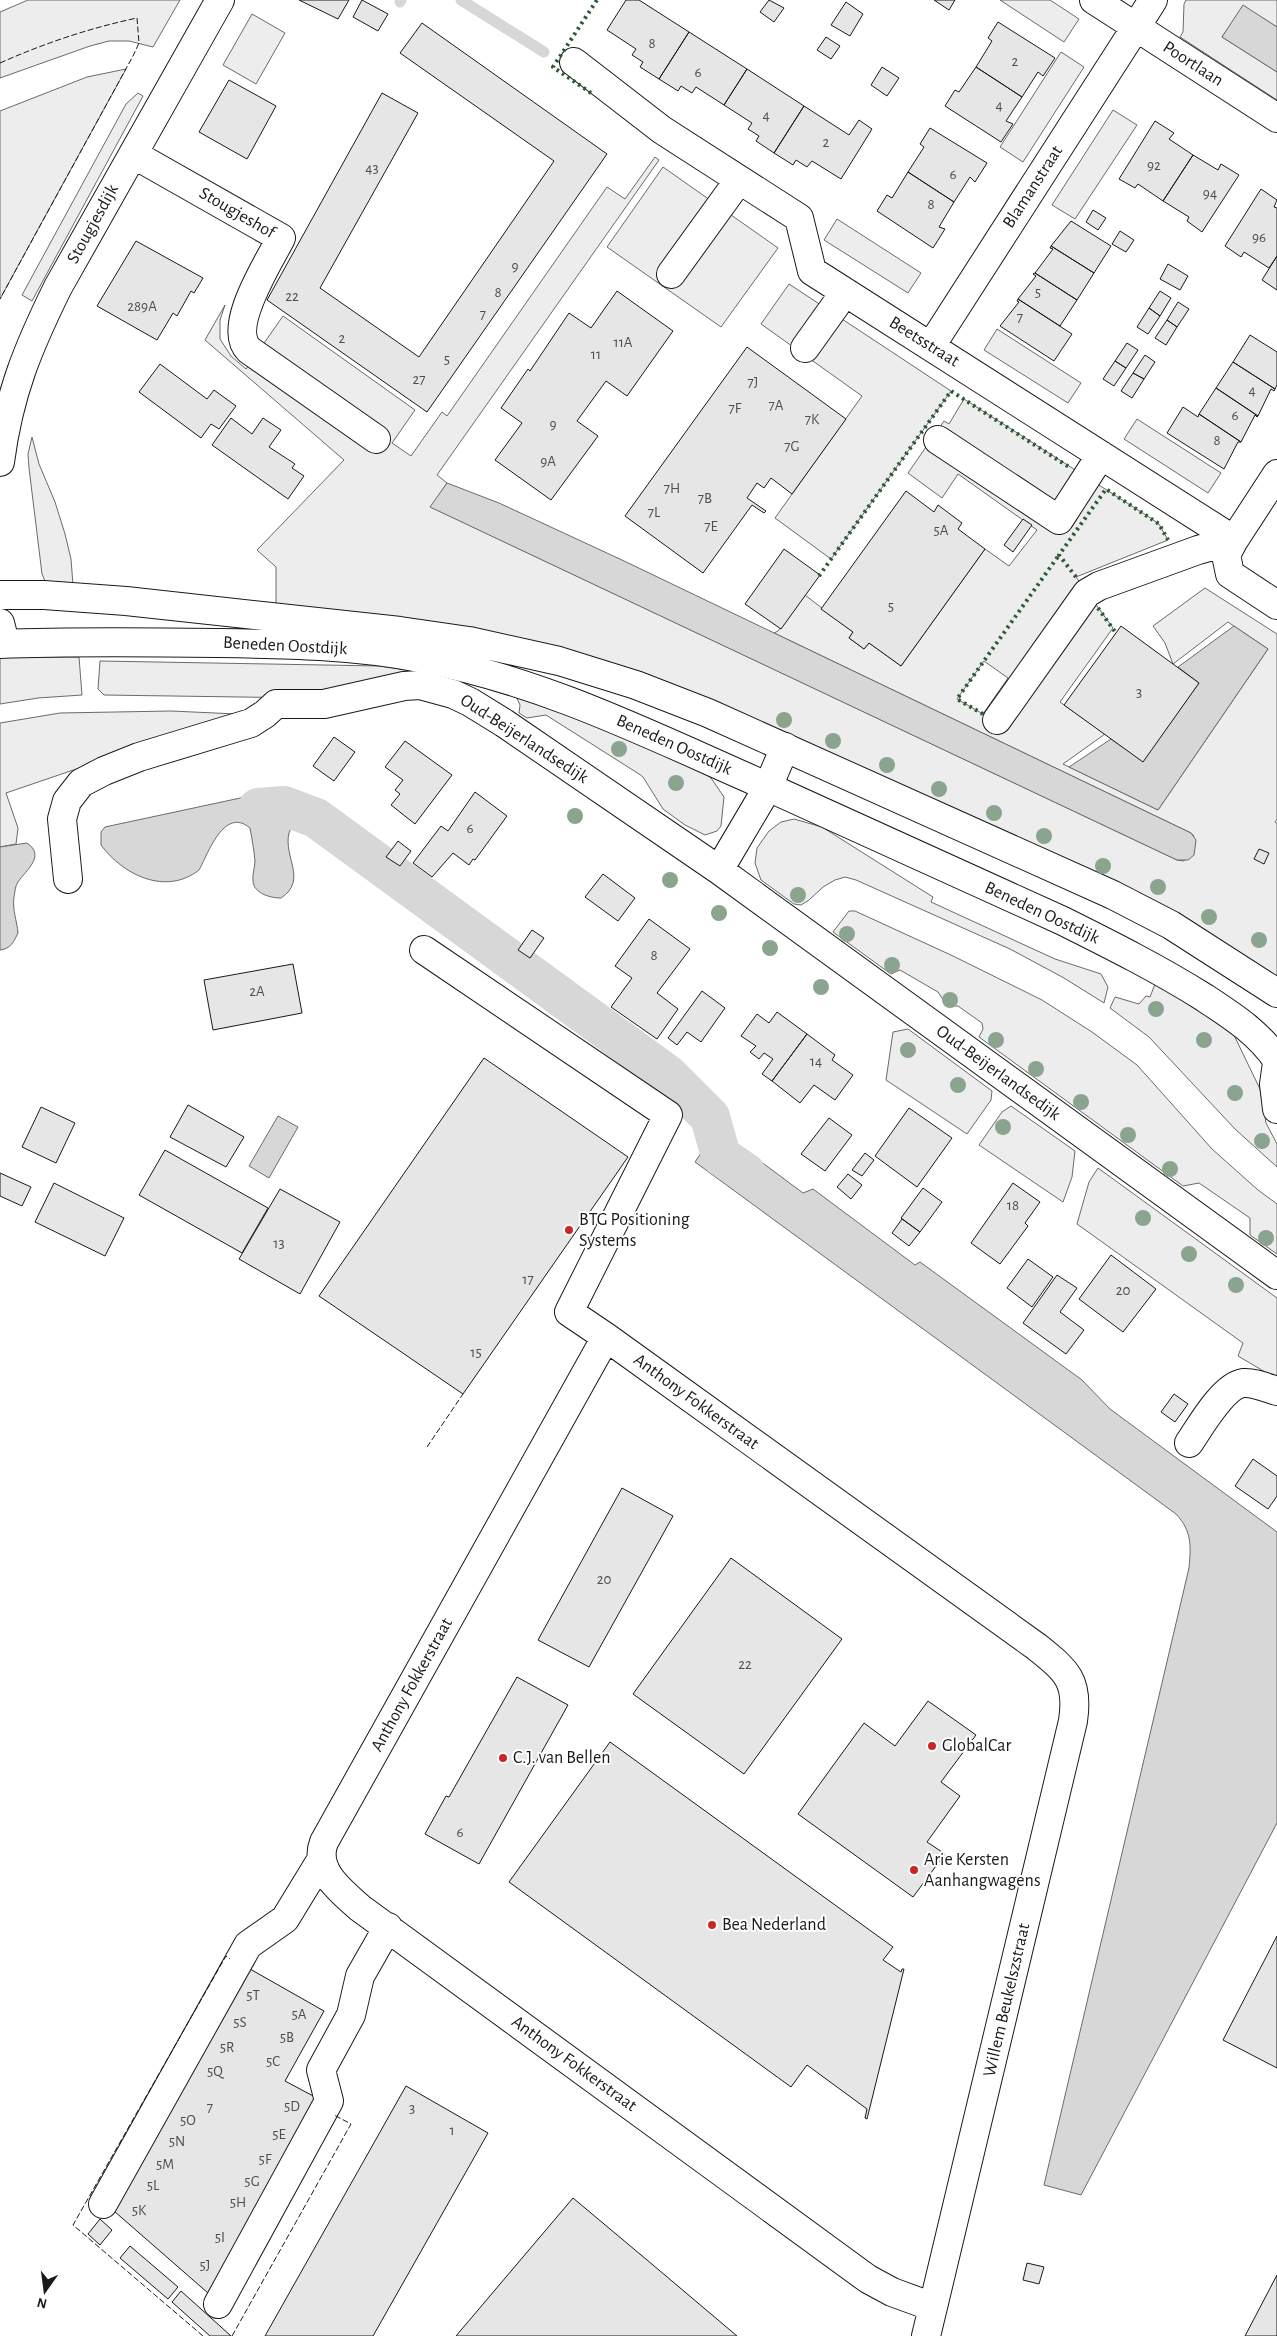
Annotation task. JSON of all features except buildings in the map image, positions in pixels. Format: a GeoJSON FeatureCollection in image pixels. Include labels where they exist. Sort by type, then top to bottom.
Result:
{"type":"FeatureCollection","features":[{"type":"Feature","properties":{"kind":"street","name":"Stougjesdijk"},"geometry":{"type":"LineString","coordinates":[[0,462],[10,402],[31,344],[58,287],[220,0]]}},
{"type":"Feature","properties":{"kind":"street","name":"Poortlaan"},"geometry":{"type":"LineString","coordinates":[[1094,0],[1277,118]]}},
{"type":"Feature","properties":{"kind":"street"},"geometry":{"type":"LineString","coordinates":[[1136,27],[1153,0]]}},
{"type":"Feature","properties":{"kind":"street","name":"Blamanstraat"},"geometry":{"type":"LineString","coordinates":[[931,346],[1136,27]]}},
{"type":"Feature","properties":{"kind":"street","name":"Beetsstraat"},"geometry":{"type":"LineString","coordinates":[[574,62],[662,130],[798,218],[812,271],[1234,540]]}},
{"type":"Feature","properties":{"kind":"street","name":"Stougjeshof"},"geometry":{"type":"LineString","coordinates":[[133,154],[281,238],[248,304],[244,319],[244,343],[249,350],[376,439]]}},
{"type":"Feature","properties":{"kind":"street"},"geometry":{"type":"LineString","coordinates":[[671,274],[739,180]]}},
{"type":"Feature","properties":{"kind":"street"},"geometry":{"type":"LineString","coordinates":[[805,348],[845,292]]}},
{"type":"Feature","properties":{"kind":"street"},"geometry":{"type":"LineString","coordinates":[[938,440],[1060,520],[1101,455]]}},
{"type":"Feature","properties":{"kind":"street"},"geometry":{"type":"LineString","coordinates":[[1277,474],[1226,555],[1230,574],[1277,605]]}},
{"type":"Feature","properties":{"kind":"street"},"geometry":{"type":"LineString","coordinates":[[997,720],[1086,593],[1099,586],[1234,540]]}},
{"type":"Feature","properties":{"kind":"street","name":"Beneden Oostdijk"},"geometry":{"type":"LineString","coordinates":[[0,595],[44,595],[126,601],[416,633],[510,649],[559,660],[636,685],[785,747],[1113,895],[1172,925],[1277,993]]}},
{"type":"Feature","properties":{"kind":"street","name":"Beneden Oostdijk"},"geometry":{"type":"LineString","coordinates":[[2,637],[259,644],[350,649],[419,657],[488,673],[542,689],[605,714],[768,787],[1062,921],[1131,955],[1180,982],[1247,1026],[1267,1046],[1277,1062]]}},
{"type":"Feature","properties":{"kind":"street","name":"Oud-Beijerlandsedijk"},"geometry":{"type":"LineString","coordinates":[[68,879],[62,819],[67,801],[81,784],[96,774],[139,757],[244,725],[265,714],[276,704],[324,704],[404,686],[420,685],[453,694],[504,723],[719,870],[1277,1275]]}},
{"type":"Feature","properties":{"kind":"street"},"geometry":{"type":"LineString","coordinates":[[719,870],[768,787],[785,747]]}},
{"type":"Feature","properties":{"kind":"street"},"geometry":{"type":"LineString","coordinates":[[424,950],[668,1115],[569,1312],[606,1337]]}},
{"type":"Feature","properties":{"kind":"street"},"geometry":{"type":"LineString","coordinates":[[1277,1062],[1274,1084],[1277,1109]]}},
{"type":"Feature","properties":{"kind":"street","name":"Anthony Fokkerstraat"},"geometry":{"type":"LineString","coordinates":[[933,2307],[892,2292],[868,2279],[388,1927],[342,1891],[328,1874],[322,1860],[324,1842],[606,1337],[1037,1647],[1061,1667]]}},
{"type":"Feature","properties":{"kind":"street"},"geometry":{"type":"LineString","coordinates":[[1189,1443],[1232,1386],[1250,1384],[1277,1391]]}},
{"type":"Feature","properties":{"kind":"street","name":"Willem Beukelszstraat"},"geometry":{"type":"LineString","coordinates":[[926,2336],[1073,1721],[1076,1704],[1075,1691],[1061,1667]]}},
{"type":"Feature","properties":{"kind":"street"},"geometry":{"type":"LineString","coordinates":[[103,2204],[248,1945],[285,1919],[322,1860]]}},
{"type":"Feature","properties":{"kind":"street"},"geometry":{"type":"LineString","coordinates":[[218,2304],[329,2101],[321,2070],[351,2015],[360,1976],[388,1927]]}},
{"type":"Feature","properties":{"kind":"shaded area"},"geometry":{"type":"Polygon","coordinates":[[[28,0],[180,0],[153,47],[129,41],[109,41],[0,78],[0,12],[28,0]]]}},
{"type":"Feature","properties":{"kind":"shaded area"},"geometry":{"type":"Polygon","coordinates":[[[1000,0],[1050,0],[1079,19],[1064,42],[1000,0]]]}},
{"type":"Feature","properties":{"kind":"shaded area"},"geometry":{"type":"Polygon","coordinates":[[[1186,0],[1277,0],[1277,27],[1243,6],[1222,37],[1277,72],[1277,100],[1180,37],[1183,32],[1184,4],[1186,0]]]}},
{"type":"Feature","properties":{"kind":"shaded area"},"geometry":{"type":"Polygon","coordinates":[[[1243,5],[1277,27],[1277,72],[1222,37],[1243,5]]]}},
{"type":"Feature","properties":{"kind":"shaded area"},"geometry":{"type":"Polygon","coordinates":[[[252,14],[285,33],[256,84],[223,65],[252,14]]]}},
{"type":"Feature","properties":{"kind":"shaded area"},"geometry":{"type":"Polygon","coordinates":[[[1061,52],[1084,67],[1023,162],[1000,147],[1061,52]]]}},
{"type":"Feature","properties":{"kind":"shaded area"},"geometry":{"type":"Polygon","coordinates":[[[126,69],[0,299],[0,111],[87,77],[126,69]]]}},
{"type":"Feature","properties":{"kind":"shaded area"},"geometry":{"type":"Polygon","coordinates":[[[138,93],[143,96],[32,301],[22,295],[126,104],[138,93]]]}},
{"type":"Feature","properties":{"kind":"shaded area"},"geometry":{"type":"Polygon","coordinates":[[[1113,110],[1137,125],[1075,219],[1052,205],[1113,110]]]}},
{"type":"Feature","properties":{"kind":"shaded area"},"geometry":{"type":"Polygon","coordinates":[[[655,157],[659,160],[437,475],[447,483],[431,507],[1177,860],[1184,861],[1194,836],[1191,833],[774,633],[778,631],[805,595],[853,632],[849,638],[864,649],[869,643],[901,666],[985,549],[1009,566],[1037,530],[958,474],[942,498],[908,473],[944,421],[949,424],[964,399],[1149,517],[1159,524],[1168,540],[1076,577],[1113,628],[1060,702],[1105,734],[1063,764],[1158,810],[1268,649],[1228,622],[1173,664],[1165,643],[1153,626],[1205,588],[1277,634],[1277,819],[1275,822],[1277,823],[1277,978],[1016,838],[716,702],[276,608],[276,567],[257,550],[344,460],[205,340],[225,305],[220,320],[220,339],[231,356],[246,369],[283,316],[415,410],[392,443],[411,456],[442,412],[447,416],[607,187],[625,199],[655,157]],[[984,661],[957,699],[983,714],[1008,678],[984,661]]]}},
{"type":"Feature","properties":{"kind":"shaded area"},"geometry":{"type":"Polygon","coordinates":[[[663,167],[778,248],[721,327],[607,247],[663,167]]]}},
{"type":"Feature","properties":{"kind":"shaded area"},"geometry":{"type":"Polygon","coordinates":[[[837,219],[921,273],[908,293],[824,240],[837,219]]]}},
{"type":"Feature","properties":{"kind":"shaded area"},"geometry":{"type":"Polygon","coordinates":[[[789,284],[951,391],[831,559],[775,518],[862,396],[761,324],[789,284]]]}},
{"type":"Feature","properties":{"kind":"shaded area"},"geometry":{"type":"Polygon","coordinates":[[[997,329],[1081,383],[1068,403],[984,350],[997,329]]]}},
{"type":"Feature","properties":{"kind":"shaded area"},"geometry":{"type":"Polygon","coordinates":[[[1137,419],[1221,473],[1208,493],[1124,439],[1137,419]]]}},
{"type":"Feature","properties":{"kind":"shaded area"},"geometry":{"type":"Polygon","coordinates":[[[32,437],[39,464],[55,502],[65,534],[71,559],[73,585],[50,583],[45,581],[42,574],[29,468],[28,454],[32,437]]]}},
{"type":"Feature","properties":{"kind":"shaded area"},"geometry":{"type":"Polygon","coordinates":[[[447,483],[499,503],[622,560],[1191,833],[1196,840],[1194,855],[1188,860],[1177,860],[430,507],[447,483]]]}},
{"type":"Feature","properties":{"kind":"shaded area"},"geometry":{"type":"Polygon","coordinates":[[[1234,626],[1268,649],[1158,810],[1069,767],[1111,739],[1143,761],[1199,683],[1178,667],[1234,626]]]}},
{"type":"Feature","properties":{"kind":"shaded area"},"geometry":{"type":"Polygon","coordinates":[[[0,657],[79,657],[82,695],[38,698],[0,704],[0,657]]]}},
{"type":"Feature","properties":{"kind":"shaded area"},"geometry":{"type":"Polygon","coordinates":[[[100,661],[380,666],[407,670],[409,672],[309,698],[104,695],[98,689],[100,661]]]}},
{"type":"Feature","properties":{"kind":"shaded area"},"geometry":{"type":"Polygon","coordinates":[[[514,692],[702,771],[711,778],[724,797],[721,826],[717,831],[705,835],[685,825],[663,809],[643,777],[639,774],[546,715],[527,718],[519,713],[520,705],[514,692]]]}},
{"type":"Feature","properties":{"kind":"shaded area"},"geometry":{"type":"Polygon","coordinates":[[[171,711],[237,714],[6,793],[18,828],[16,844],[0,847],[0,723],[60,713],[171,711]]]}},
{"type":"Feature","properties":{"kind":"shaded area"},"geometry":{"type":"Polygon","coordinates":[[[273,791],[290,793],[314,809],[290,830],[288,842],[294,876],[293,884],[289,891],[281,898],[264,894],[256,889],[253,881],[255,861],[250,828],[241,823],[232,823],[225,827],[212,844],[199,870],[186,878],[173,881],[159,881],[133,873],[110,856],[101,845],[101,832],[105,827],[273,791]]]}},
{"type":"Feature","properties":{"kind":"shaded area"},"geometry":{"type":"Polygon","coordinates":[[[794,819],[822,827],[933,897],[931,902],[1055,959],[1101,974],[1108,987],[1104,1003],[1064,978],[1010,949],[856,880],[845,877],[835,880],[801,905],[794,904],[761,880],[755,863],[757,848],[769,831],[781,822],[794,819]]]}},
{"type":"Feature","properties":{"kind":"shaded area"},"geometry":{"type":"Polygon","coordinates":[[[27,843],[35,853],[35,858],[15,889],[14,906],[18,933],[9,946],[0,950],[0,847],[27,843]]]}},
{"type":"Feature","properties":{"kind":"shaded area"},"geometry":{"type":"Polygon","coordinates":[[[849,911],[855,911],[953,956],[1042,1000],[1092,1032],[1137,1065],[1212,1149],[1258,1190],[1277,1204],[1277,1254],[1250,1235],[1250,1218],[1199,1183],[1183,1186],[979,1037],[983,1029],[982,1023],[958,1006],[946,1004],[938,992],[900,970],[891,974],[833,932],[849,911]]]}},
{"type":"Feature","properties":{"kind":"shaded area"},"geometry":{"type":"Polygon","coordinates":[[[1155,984],[1230,1027],[1260,1089],[1266,1123],[1277,1144],[1277,1167],[1235,1129],[1149,1037],[1110,1008],[1115,997],[1139,1004],[1146,996],[1150,997],[1155,984]]]}},
{"type":"Feature","properties":{"kind":"shaded area"},"geometry":{"type":"Polygon","coordinates":[[[908,1029],[992,1091],[991,1100],[967,1134],[886,1080],[893,1032],[908,1029]]]}},
{"type":"Feature","properties":{"kind":"shaded area"},"geometry":{"type":"Polygon","coordinates":[[[1011,1106],[1075,1151],[1072,1177],[1063,1202],[979,1145],[1002,1112],[1011,1106]]]}},
{"type":"Feature","properties":{"kind":"shaded area"},"geometry":{"type":"Polygon","coordinates":[[[278,1116],[298,1127],[269,1178],[249,1166],[278,1116]]]}},
{"type":"Feature","properties":{"kind":"shaded area"},"geometry":{"type":"Polygon","coordinates":[[[717,1129],[803,1193],[813,1189],[915,1265],[920,1262],[1082,1380],[1110,1409],[1277,1532],[1277,1823],[1081,2195],[1044,2185],[1189,1568],[1190,1546],[1188,1533],[1176,1514],[695,1162],[717,1129]]]}},
{"type":"Feature","properties":{"kind":"shaded area"},"geometry":{"type":"Polygon","coordinates":[[[1098,1168],[1277,1298],[1277,1379],[1238,1356],[1243,1343],[1077,1224],[1089,1182],[1098,1168]]]}},
{"type":"Feature","properties":{"kind":"waterway"},"geometry":{"type":"LineString","coordinates":[[461,0],[544,52]]}},
{"type":"Feature","properties":{"kind":"waterway"},"geometry":{"type":"LineString","coordinates":[[258,808],[284,806],[316,818],[668,1075],[710,1117],[721,1156],[746,1173]]}},
{"type":"Feature","properties":{"kind":"hedge"},"geometry":{"type":"LineString","coordinates":[[591,93],[553,67],[597,0]]}},
{"type":"Feature","properties":{"kind":"hedge"},"geometry":{"type":"LineString","coordinates":[[819,576],[951,391],[1069,467]]}},
{"type":"Feature","properties":{"kind":"hedge"},"geometry":{"type":"LineString","coordinates":[[1076,577],[1059,555],[1106,489],[1159,524],[1168,540]]}},
{"type":"Feature","properties":{"kind":"hedge"},"geometry":{"type":"LineString","coordinates":[[983,714],[957,699],[1059,555]]}},
{"type":"Feature","properties":{"kind":"hedge"},"geometry":{"type":"LineString","coordinates":[[1098,608],[1116,633]]}},
{"type":"Feature","properties":{"kind":"fence"},"geometry":{"type":"LineString","coordinates":[[0,63],[68,37],[102,26],[137,18],[139,43],[133,56],[0,299]]}},
{"type":"Feature","properties":{"kind":"fence"},"geometry":{"type":"LineString","coordinates":[[427,1447],[463,1394]]}},
{"type":"Feature","properties":{"kind":"fence"},"geometry":{"type":"LineString","coordinates":[[203,2336],[73,2225],[226,1956],[230,1959]]}},
{"type":"Feature","properties":{"kind":"fence"},"geometry":{"type":"LineString","coordinates":[[232,2336],[351,2124],[334,2115]]}},
{"type":"Feature","properties":{"kind":"place","name":"BTG Positioning Systems"},"geometry":{"type":"Point","coordinates":[569,1230]}},
{"type":"Feature","properties":{"kind":"place","name":"GlobalCar"},"geometry":{"type":"Point","coordinates":[932,1746]}},
{"type":"Feature","properties":{"kind":"place","name":"C.J. van Bellen"},"geometry":{"type":"Point","coordinates":[503,1758]}},
{"type":"Feature","properties":{"kind":"place","name":"Arie Kersten Aanhangwagens"},"geometry":{"type":"Point","coordinates":[914,1870]}},
{"type":"Feature","properties":{"kind":"place","name":"Bea Nederland"},"geometry":{"type":"Point","coordinates":[712,1925]}}]}
